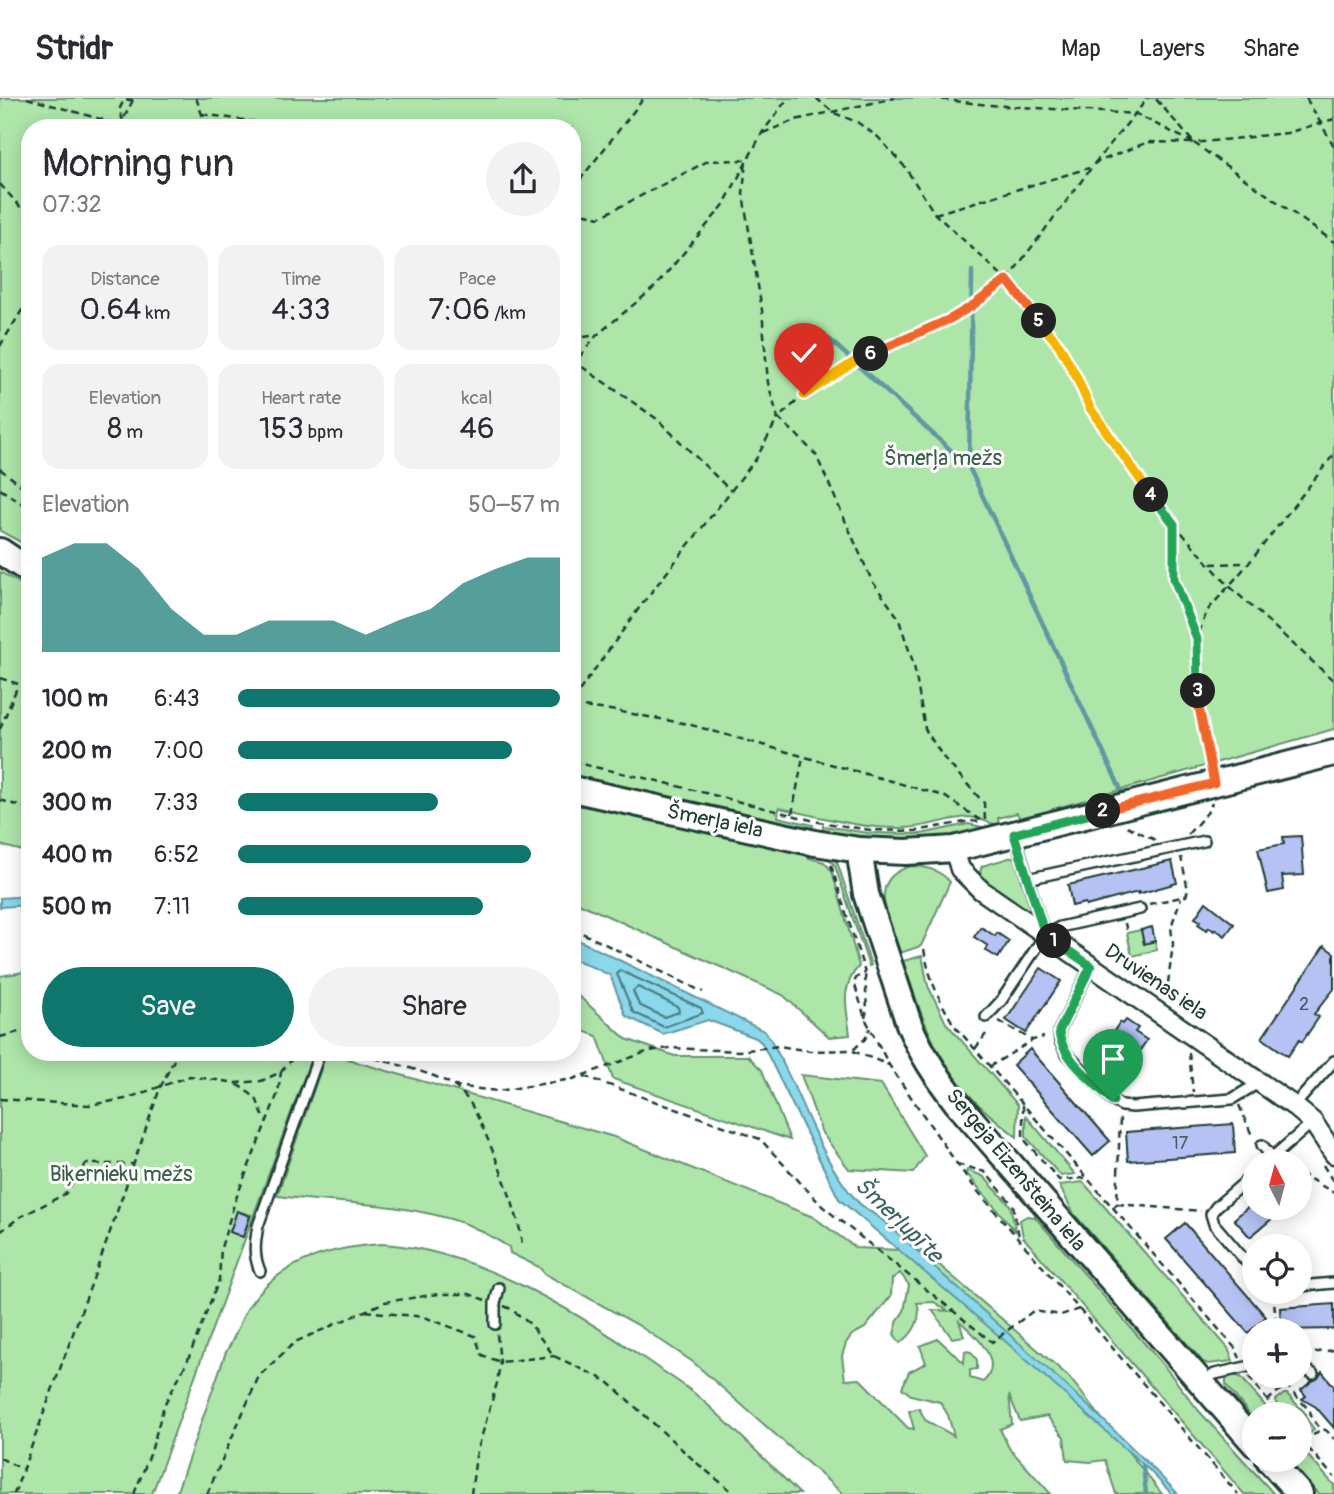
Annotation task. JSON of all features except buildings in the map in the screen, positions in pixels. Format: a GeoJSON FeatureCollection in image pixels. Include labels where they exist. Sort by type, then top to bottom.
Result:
{"type":"FeatureCollection","features":[{"type":"Feature","properties":{"kind":"street"},"geometry":{"type":"LineString","coordinates":[[0,551],[21,565]]}},
{"type":"Feature","properties":{"kind":"street","name":"Šmerļa iela"},"geometry":{"type":"LineString","coordinates":[[581,791],[815,843],[859,850],[906,852],[954,849],[1215,790],[1334,753]]}},
{"type":"Feature","properties":{"kind":"street","name":"Druvienas iela"},"geometry":{"type":"LineString","coordinates":[[954,849],[960,870],[974,885],[1294,1105],[1313,1122],[1333,1150]]}},
{"type":"Feature","properties":{"kind":"street","name":"Sergeja Eizenšteina iela"},"geometry":{"type":"LineString","coordinates":[[859,850],[866,894],[917,1045],[928,1064],[957,1104],[1242,1430]]}},
{"type":"Feature","properties":{"kind":"street"},"geometry":{"type":"LineString","coordinates":[[1280,1472],[1300,1494]]}},
{"type":"Feature","properties":{"kind":"lane"},"geometry":{"type":"LineString","coordinates":[[1014,834],[1045,935]]}},
{"type":"Feature","properties":{"kind":"lane"},"geometry":{"type":"LineString","coordinates":[[1027,878],[1204,841]]}},
{"type":"Feature","properties":{"kind":"lane"},"geometry":{"type":"LineString","coordinates":[[991,1018],[1045,935],[1060,927],[1140,909]]}},
{"type":"Feature","properties":{"kind":"lane"},"geometry":{"type":"LineString","coordinates":[[1091,966],[1059,1031],[1060,1041],[1066,1053],[1113,1101],[1133,1107],[1232,1099],[1261,1081]]}},
{"type":"Feature","properties":{"kind":"lane"},"geometry":{"type":"LineString","coordinates":[[260,1271],[254,1246],[258,1226],[317,1061]]}},
{"type":"Feature","properties":{"kind":"lane"},"geometry":{"type":"LineString","coordinates":[[1294,1105],[1334,1061]]}},
{"type":"Feature","properties":{"kind":"lane"},"geometry":{"type":"LineString","coordinates":[[1281,1150],[1313,1122]]}},
{"type":"Feature","properties":{"kind":"lane"},"geometry":{"type":"LineString","coordinates":[[1262,1144],[1265,1150]]}},
{"type":"Feature","properties":{"kind":"lane"},"geometry":{"type":"LineString","coordinates":[[1242,1184],[1211,1214],[1214,1224],[1242,1257]]}},
{"type":"Feature","properties":{"kind":"lane"},"geometry":{"type":"LineString","coordinates":[[1312,1285],[1334,1283]]}},
{"type":"Feature","properties":{"kind":"lane"},"geometry":{"type":"LineString","coordinates":[[495,1324],[495,1303],[499,1288]]}},
{"type":"Feature","properties":{"kind":"lane"},"geometry":{"type":"LineString","coordinates":[[1199,1382],[1215,1374],[1242,1367]]}},
{"type":"Feature","properties":{"kind":"path"},"geometry":{"type":"LineString","coordinates":[[27,98],[95,119]]}},
{"type":"Feature","properties":{"kind":"path"},"geometry":{"type":"LineString","coordinates":[[195,98],[204,119]]}},
{"type":"Feature","properties":{"kind":"path"},"geometry":{"type":"LineString","coordinates":[[581,178],[644,98]]}},
{"type":"Feature","properties":{"kind":"path"},"geometry":{"type":"LineString","coordinates":[[581,354],[597,335],[655,287],[723,206],[746,159],[788,98]]}},
{"type":"Feature","properties":{"kind":"path"},"geometry":{"type":"LineString","coordinates":[[816,98],[834,113],[857,122],[878,137],[905,167],[934,214],[1007,280],[1059,345],[1095,417],[1174,524],[1228,585],[1334,681]]}},
{"type":"Feature","properties":{"kind":"path"},"geometry":{"type":"LineString","coordinates":[[762,133],[795,120],[895,98]]}},
{"type":"Feature","properties":{"kind":"path"},"geometry":{"type":"LineString","coordinates":[[930,98],[988,105],[1136,114],[1194,143],[1334,242]]}},
{"type":"Feature","properties":{"kind":"path"},"geometry":{"type":"LineString","coordinates":[[581,691],[642,604],[757,459],[778,418],[804,395],[854,362],[950,319],[1007,280],[1090,168],[1148,98]]}},
{"type":"Feature","properties":{"kind":"path"},"geometry":{"type":"LineString","coordinates":[[1155,98],[1194,143]]}},
{"type":"Feature","properties":{"kind":"path"},"geometry":{"type":"LineString","coordinates":[[1307,98],[1334,146]]}},
{"type":"Feature","properties":{"kind":"path"},"geometry":{"type":"LineString","coordinates":[[124,119],[134,99]]}},
{"type":"Feature","properties":{"kind":"path"},"geometry":{"type":"LineString","coordinates":[[123,119],[119,110],[124,100],[134,99]]}},
{"type":"Feature","properties":{"kind":"path"},"geometry":{"type":"LineString","coordinates":[[202,114],[236,119]]}},
{"type":"Feature","properties":{"kind":"path"},"geometry":{"type":"LineString","coordinates":[[934,214],[1090,168],[1095,163],[1148,142],[1194,143],[1287,133],[1334,119]]}},
{"type":"Feature","properties":{"kind":"path"},"geometry":{"type":"LineString","coordinates":[[581,213],[600,217],[708,161],[746,159]]}},
{"type":"Feature","properties":{"kind":"path"},"geometry":{"type":"LineString","coordinates":[[746,159],[743,194],[762,310],[768,383],[778,418],[816,455],[872,582],[898,617],[915,665],[925,729],[943,757],[984,803],[986,823]]}},
{"type":"Feature","properties":{"kind":"path"},"geometry":{"type":"LineString","coordinates":[[0,184],[21,208]]}},
{"type":"Feature","properties":{"kind":"path"},"geometry":{"type":"LineString","coordinates":[[0,346],[21,312]]}},
{"type":"Feature","properties":{"kind":"path"},"geometry":{"type":"LineString","coordinates":[[581,338],[597,335]]}},
{"type":"Feature","properties":{"kind":"path"},"geometry":{"type":"LineString","coordinates":[[581,368],[657,419],[732,492]]}},
{"type":"Feature","properties":{"kind":"path"},"geometry":{"type":"LineString","coordinates":[[1197,639],[1207,611],[1249,563],[1334,454]]}},
{"type":"Feature","properties":{"kind":"path"},"geometry":{"type":"LineString","coordinates":[[0,469],[21,485]]}},
{"type":"Feature","properties":{"kind":"path"},"geometry":{"type":"LineString","coordinates":[[0,489],[21,503]]}},
{"type":"Feature","properties":{"kind":"path"},"geometry":{"type":"LineString","coordinates":[[1174,524],[1174,579],[1197,639],[1198,702],[1215,790],[1207,813],[1175,846]]}},
{"type":"Feature","properties":{"kind":"path"},"geometry":{"type":"LineString","coordinates":[[1211,564],[1249,563]]}},
{"type":"Feature","properties":{"kind":"path"},"geometry":{"type":"LineString","coordinates":[[0,678],[21,686]]}},
{"type":"Feature","properties":{"kind":"path"},"geometry":{"type":"LineString","coordinates":[[0,729],[18,685]]}},
{"type":"Feature","properties":{"kind":"path"},"geometry":{"type":"LineString","coordinates":[[581,705],[688,724],[944,796],[986,823]]}},
{"type":"Feature","properties":{"kind":"path"},"geometry":{"type":"LineString","coordinates":[[792,814],[803,757]]}},
{"type":"Feature","properties":{"kind":"path"},"geometry":{"type":"LineString","coordinates":[[581,764],[819,822],[870,830],[916,831],[970,821],[986,823]]}},
{"type":"Feature","properties":{"kind":"path"},"geometry":{"type":"LineString","coordinates":[[0,800],[21,806]]}},
{"type":"Feature","properties":{"kind":"path"},"geometry":{"type":"LineString","coordinates":[[1121,823],[1175,846]]}},
{"type":"Feature","properties":{"kind":"path"},"geometry":{"type":"LineString","coordinates":[[1140,909],[1186,896],[1188,890],[1175,846]]}},
{"type":"Feature","properties":{"kind":"path"},"geometry":{"type":"LineString","coordinates":[[826,858],[834,868],[865,973],[865,1018]]}},
{"type":"Feature","properties":{"kind":"path"},"geometry":{"type":"LineString","coordinates":[[1168,983],[1173,944],[1171,927],[1181,897]]}},
{"type":"Feature","properties":{"kind":"path"},"geometry":{"type":"LineString","coordinates":[[581,932],[703,992]]}},
{"type":"Feature","properties":{"kind":"path"},"geometry":{"type":"LineString","coordinates":[[924,950],[934,992],[954,1025],[1235,1348],[1242,1362]]}},
{"type":"Feature","properties":{"kind":"path"},"geometry":{"type":"LineString","coordinates":[[865,973],[854,982],[865,1018],[889,1065],[916,1108],[957,1164],[1020,1240],[1238,1494]]}},
{"type":"Feature","properties":{"kind":"path"},"geometry":{"type":"LineString","coordinates":[[991,1018],[1033,1040]]}},
{"type":"Feature","properties":{"kind":"path"},"geometry":{"type":"LineString","coordinates":[[853,1050],[865,1039],[870,1028]]}},
{"type":"Feature","properties":{"kind":"path"},"geometry":{"type":"LineString","coordinates":[[0,1037],[21,1031]]}},
{"type":"Feature","properties":{"kind":"path"},"geometry":{"type":"LineString","coordinates":[[1187,1031],[1193,1102]]}},
{"type":"Feature","properties":{"kind":"path"},"geometry":{"type":"LineString","coordinates":[[975,1049],[986,1034]]}},
{"type":"Feature","properties":{"kind":"path"},"geometry":{"type":"LineString","coordinates":[[989,1067],[1033,1040],[1044,1037]]}},
{"type":"Feature","properties":{"kind":"path"},"geometry":{"type":"LineString","coordinates":[[378,1061],[453,1086],[498,1091],[584,1076],[649,1051],[670,1048],[739,1051],[779,1046],[810,1051],[853,1050],[889,1065]]}},
{"type":"Feature","properties":{"kind":"path"},"geometry":{"type":"LineString","coordinates":[[14,1494],[160,1088],[174,1061]]}},
{"type":"Feature","properties":{"kind":"path"},"geometry":{"type":"LineString","coordinates":[[0,1099],[89,1105],[125,1099],[190,1076],[236,1083],[261,1081],[281,1072],[290,1061]]}},
{"type":"Feature","properties":{"kind":"path"},"geometry":{"type":"LineString","coordinates":[[134,1494],[151,1452],[164,1405],[187,1362],[219,1280],[221,1248],[234,1201],[278,1093],[281,1072]]}},
{"type":"Feature","properties":{"kind":"path"},"geometry":{"type":"LineString","coordinates":[[584,1076],[760,1139],[822,1206],[992,1342],[1033,1311],[1061,1315],[1079,1309]]}},
{"type":"Feature","properties":{"kind":"path"},"geometry":{"type":"LineString","coordinates":[[236,1083],[256,1098],[265,1121]]}},
{"type":"Feature","properties":{"kind":"path"},"geometry":{"type":"LineString","coordinates":[[453,1086],[470,1102],[483,1127],[521,1231],[521,1248]]}},
{"type":"Feature","properties":{"kind":"path"},"geometry":{"type":"LineString","coordinates":[[1237,1102],[1255,1142],[1262,1144]]}},
{"type":"Feature","properties":{"kind":"path"},"geometry":{"type":"LineString","coordinates":[[1023,1104],[1023,1138],[1059,1180],[1086,1178]]}},
{"type":"Feature","properties":{"kind":"path"},"geometry":{"type":"LineString","coordinates":[[1113,1208],[1117,1204],[1120,1117]]}},
{"type":"Feature","properties":{"kind":"path"},"geometry":{"type":"LineString","coordinates":[[0,1232],[20,1217],[65,1194],[86,1164],[133,1164]]}},
{"type":"Feature","properties":{"kind":"path"},"geometry":{"type":"LineString","coordinates":[[957,1164],[985,1172],[1013,1205],[1020,1240]]}},
{"type":"Feature","properties":{"kind":"path"},"geometry":{"type":"LineString","coordinates":[[1312,1180],[1334,1193]]}},
{"type":"Feature","properties":{"kind":"path"},"geometry":{"type":"LineString","coordinates":[[1117,1204],[1194,1209],[1211,1214]]}},
{"type":"Feature","properties":{"kind":"path"},"geometry":{"type":"LineString","coordinates":[[206,1494],[259,1376],[295,1342],[385,1302],[439,1294],[469,1294],[480,1298]]}},
{"type":"Feature","properties":{"kind":"path"},"geometry":{"type":"LineString","coordinates":[[511,1308],[530,1324],[554,1356],[607,1381],[735,1494]]}},
{"type":"Feature","properties":{"kind":"path"},"geometry":{"type":"LineString","coordinates":[[363,1311],[424,1317],[475,1336],[482,1354],[500,1362],[554,1356]]}},
{"type":"Feature","properties":{"kind":"path"},"geometry":{"type":"LineString","coordinates":[[471,1494],[476,1455],[497,1383],[500,1362],[495,1324]]}},
{"type":"Feature","properties":{"kind":"path"},"geometry":{"type":"LineString","coordinates":[[1312,1353],[1334,1350]]}},
{"type":"Feature","properties":{"kind":"path"},"geometry":{"type":"LineString","coordinates":[[1257,1388],[1267,1401],[1286,1385],[1310,1411],[1312,1419],[1334,1439]]}},
{"type":"Feature","properties":{"kind":"path"},"geometry":{"type":"LineString","coordinates":[[1312,1436],[1322,1428]]}},
{"type":"Feature","properties":{"kind":"path"},"geometry":{"type":"LineString","coordinates":[[1312,1452],[1334,1477]]}},
{"type":"Feature","properties":{"kind":"path"},"geometry":{"type":"LineString","coordinates":[[0,1458],[22,1469]]}},
{"type":"Feature","properties":{"kind":"green space","name":"Šmerļa mežs"},"geometry":{"type":"Polygon","coordinates":[[[0,98],[1334,98],[1334,729],[1050,810],[1051,815],[1020,819],[1017,813],[998,818],[999,824],[968,817],[907,828],[868,826],[779,808],[778,817],[813,825],[812,830],[581,783],[581,119],[21,119],[21,542],[0,531],[0,98]]]}},
{"type":"Feature","properties":{"kind":"green space"},"geometry":{"type":"Polygon","coordinates":[[[0,572],[21,584],[21,851],[0,845],[0,572]]]}},
{"type":"Feature","properties":{"kind":"green space"},"geometry":{"type":"Polygon","coordinates":[[[581,806],[809,849],[809,858],[824,862],[832,871],[859,966],[847,991],[850,1035],[829,1037],[783,995],[581,904],[581,806]]]}},
{"type":"Feature","properties":{"kind":"green space"},"geometry":{"type":"Polygon","coordinates":[[[968,824],[987,828],[988,831],[947,838],[906,840],[823,831],[823,826],[868,833],[921,834],[968,824]]]}},
{"type":"Feature","properties":{"kind":"green space"},"geometry":{"type":"Polygon","coordinates":[[[826,855],[834,858],[838,865],[871,965],[869,966],[835,866],[826,855]]]}},
{"type":"Feature","properties":{"kind":"green space"},"geometry":{"type":"Polygon","coordinates":[[[1012,857],[1016,860],[1034,912],[1031,918],[983,879],[980,872],[982,866],[1012,857]]]}},
{"type":"Feature","properties":{"kind":"green space"},"geometry":{"type":"Polygon","coordinates":[[[912,866],[933,870],[950,882],[921,946],[900,953],[887,915],[884,890],[888,880],[897,872],[912,866]]]}},
{"type":"Feature","properties":{"kind":"green space"},"geometry":{"type":"Polygon","coordinates":[[[1141,930],[1144,943],[1155,941],[1157,950],[1132,956],[1127,933],[1141,930]]]}},
{"type":"Feature","properties":{"kind":"green space"},"geometry":{"type":"Polygon","coordinates":[[[922,956],[928,986],[946,1023],[1018,1105],[1017,1137],[971,1097],[947,1067],[938,1050],[922,1016],[903,961],[922,956]]]}},
{"type":"Feature","properties":{"kind":"green space","name":"Biķernieku mežs"},"geometry":{"type":"Polygon","coordinates":[[[21,972],[21,1061],[310,1061],[152,1494],[0,1494],[0,976],[21,972]],[[237,1211],[230,1232],[243,1237],[251,1215],[237,1211]]]}},
{"type":"Feature","properties":{"kind":"green space"},"geometry":{"type":"Polygon","coordinates":[[[581,998],[626,1039],[675,1056],[748,1056],[762,1070],[790,1140],[613,1079],[597,1036],[581,1030],[581,998]]]}},
{"type":"Feature","properties":{"kind":"green space","name":"Biķernieku mežs"},"geometry":{"type":"Polygon","coordinates":[[[318,1061],[354,1061],[614,1137],[813,1217],[856,1248],[923,1251],[1068,1376],[1162,1494],[1116,1494],[1105,1460],[1067,1460],[1064,1437],[1047,1416],[1020,1421],[1009,1395],[1012,1424],[1000,1429],[1009,1448],[1051,1494],[843,1494],[693,1362],[638,1325],[510,1253],[509,1247],[483,1232],[466,1224],[420,1211],[277,1196],[323,1063],[318,1061]],[[900,1273],[892,1279],[891,1296],[865,1328],[852,1335],[846,1343],[842,1356],[845,1380],[860,1379],[908,1428],[914,1429],[909,1411],[919,1408],[925,1420],[954,1436],[948,1415],[940,1402],[911,1395],[902,1388],[909,1372],[926,1363],[920,1346],[938,1339],[964,1363],[965,1351],[971,1352],[977,1360],[977,1369],[970,1370],[970,1378],[983,1382],[989,1374],[990,1358],[980,1341],[959,1321],[964,1336],[952,1338],[932,1310],[948,1311],[934,1302],[917,1303],[919,1314],[916,1326],[900,1343],[894,1334],[904,1311],[909,1285],[900,1273]]]}},
{"type":"Feature","properties":{"kind":"green space"},"geometry":{"type":"Polygon","coordinates":[[[801,1075],[881,1084],[925,1156],[913,1173],[849,1169],[822,1133],[801,1075]]]}},
{"type":"Feature","properties":{"kind":"green space"},"geometry":{"type":"Polygon","coordinates":[[[1026,1116],[1075,1174],[1061,1176],[1026,1137],[1026,1116]]]}},
{"type":"Feature","properties":{"kind":"green space"},"geometry":{"type":"Polygon","coordinates":[[[967,1170],[983,1176],[1010,1205],[1016,1232],[966,1173],[967,1170]]]}},
{"type":"Feature","properties":{"kind":"green space"},"geometry":{"type":"Polygon","coordinates":[[[1083,1182],[1228,1348],[1233,1361],[1208,1364],[1203,1362],[1074,1214],[1059,1185],[1083,1182]]]}},
{"type":"Feature","properties":{"kind":"green space"},"geometry":{"type":"Polygon","coordinates":[[[1027,1216],[1035,1217],[1242,1459],[1242,1472],[1254,1472],[1274,1494],[1244,1494],[1023,1237],[1020,1220],[1027,1216]]]}},
{"type":"Feature","properties":{"kind":"green space"},"geometry":{"type":"Polygon","coordinates":[[[382,1244],[417,1248],[487,1270],[521,1285],[588,1322],[694,1393],[800,1494],[176,1494],[226,1352],[247,1309],[259,1293],[273,1279],[306,1260],[343,1249],[382,1244]]]}},
{"type":"Feature","properties":{"kind":"green space"},"geometry":{"type":"Polygon","coordinates":[[[1231,1375],[1241,1377],[1242,1388],[1250,1388],[1262,1402],[1242,1402],[1242,1405],[1226,1385],[1226,1380],[1231,1375]]]}},
{"type":"Feature","properties":{"kind":"green space"},"geometry":{"type":"Polygon","coordinates":[[[1287,1394],[1295,1402],[1276,1402],[1287,1394]]]}},
{"type":"Feature","properties":{"kind":"green space"},"geometry":{"type":"Polygon","coordinates":[[[1312,1460],[1334,1485],[1334,1494],[1318,1494],[1299,1472],[1312,1472],[1312,1460]]]}},
{"type":"Feature","properties":{"kind":"water"},"geometry":{"type":"Polygon","coordinates":[[[21,897],[21,906],[0,907],[0,898],[21,897]]]}},
{"type":"Feature","properties":{"kind":"water"},"geometry":{"type":"Polygon","coordinates":[[[581,941],[766,1032],[829,1161],[856,1200],[896,1232],[1061,1381],[1178,1494],[1172,1494],[1149,1470],[1005,1341],[839,1199],[762,1043],[756,1038],[708,1020],[663,1034],[626,1016],[610,975],[581,962],[581,941]]]}},
{"type":"Feature","properties":{"kind":"waterway"},"geometry":{"type":"LineString","coordinates":[[972,271],[969,467],[1122,792]]}},
{"type":"Feature","properties":{"kind":"waterway"},"geometry":{"type":"LineString","coordinates":[[829,339],[968,466]]}},
{"type":"Feature","properties":{"kind":"waterway"},"geometry":{"type":"LineString","coordinates":[[1143,1466],[1146,1494]]}},
{"type":"Feature","properties":{"kind":"route"},"geometry":{"type":"LineString","coordinates":[[804,395],[854,362],[950,319],[1007,280],[1059,345],[1106,434],[1174,524],[1174,579],[1197,639],[1198,702],[1214,783],[1014,834],[1045,935],[1091,966],[1059,1031],[1060,1041],[1066,1053],[1113,1101]]}},
{"type":"Feature","properties":{"kind":"water label","name":"Šmerļupīte"},"geometry":{"type":"Point","coordinates":[899,1220]}}]}
